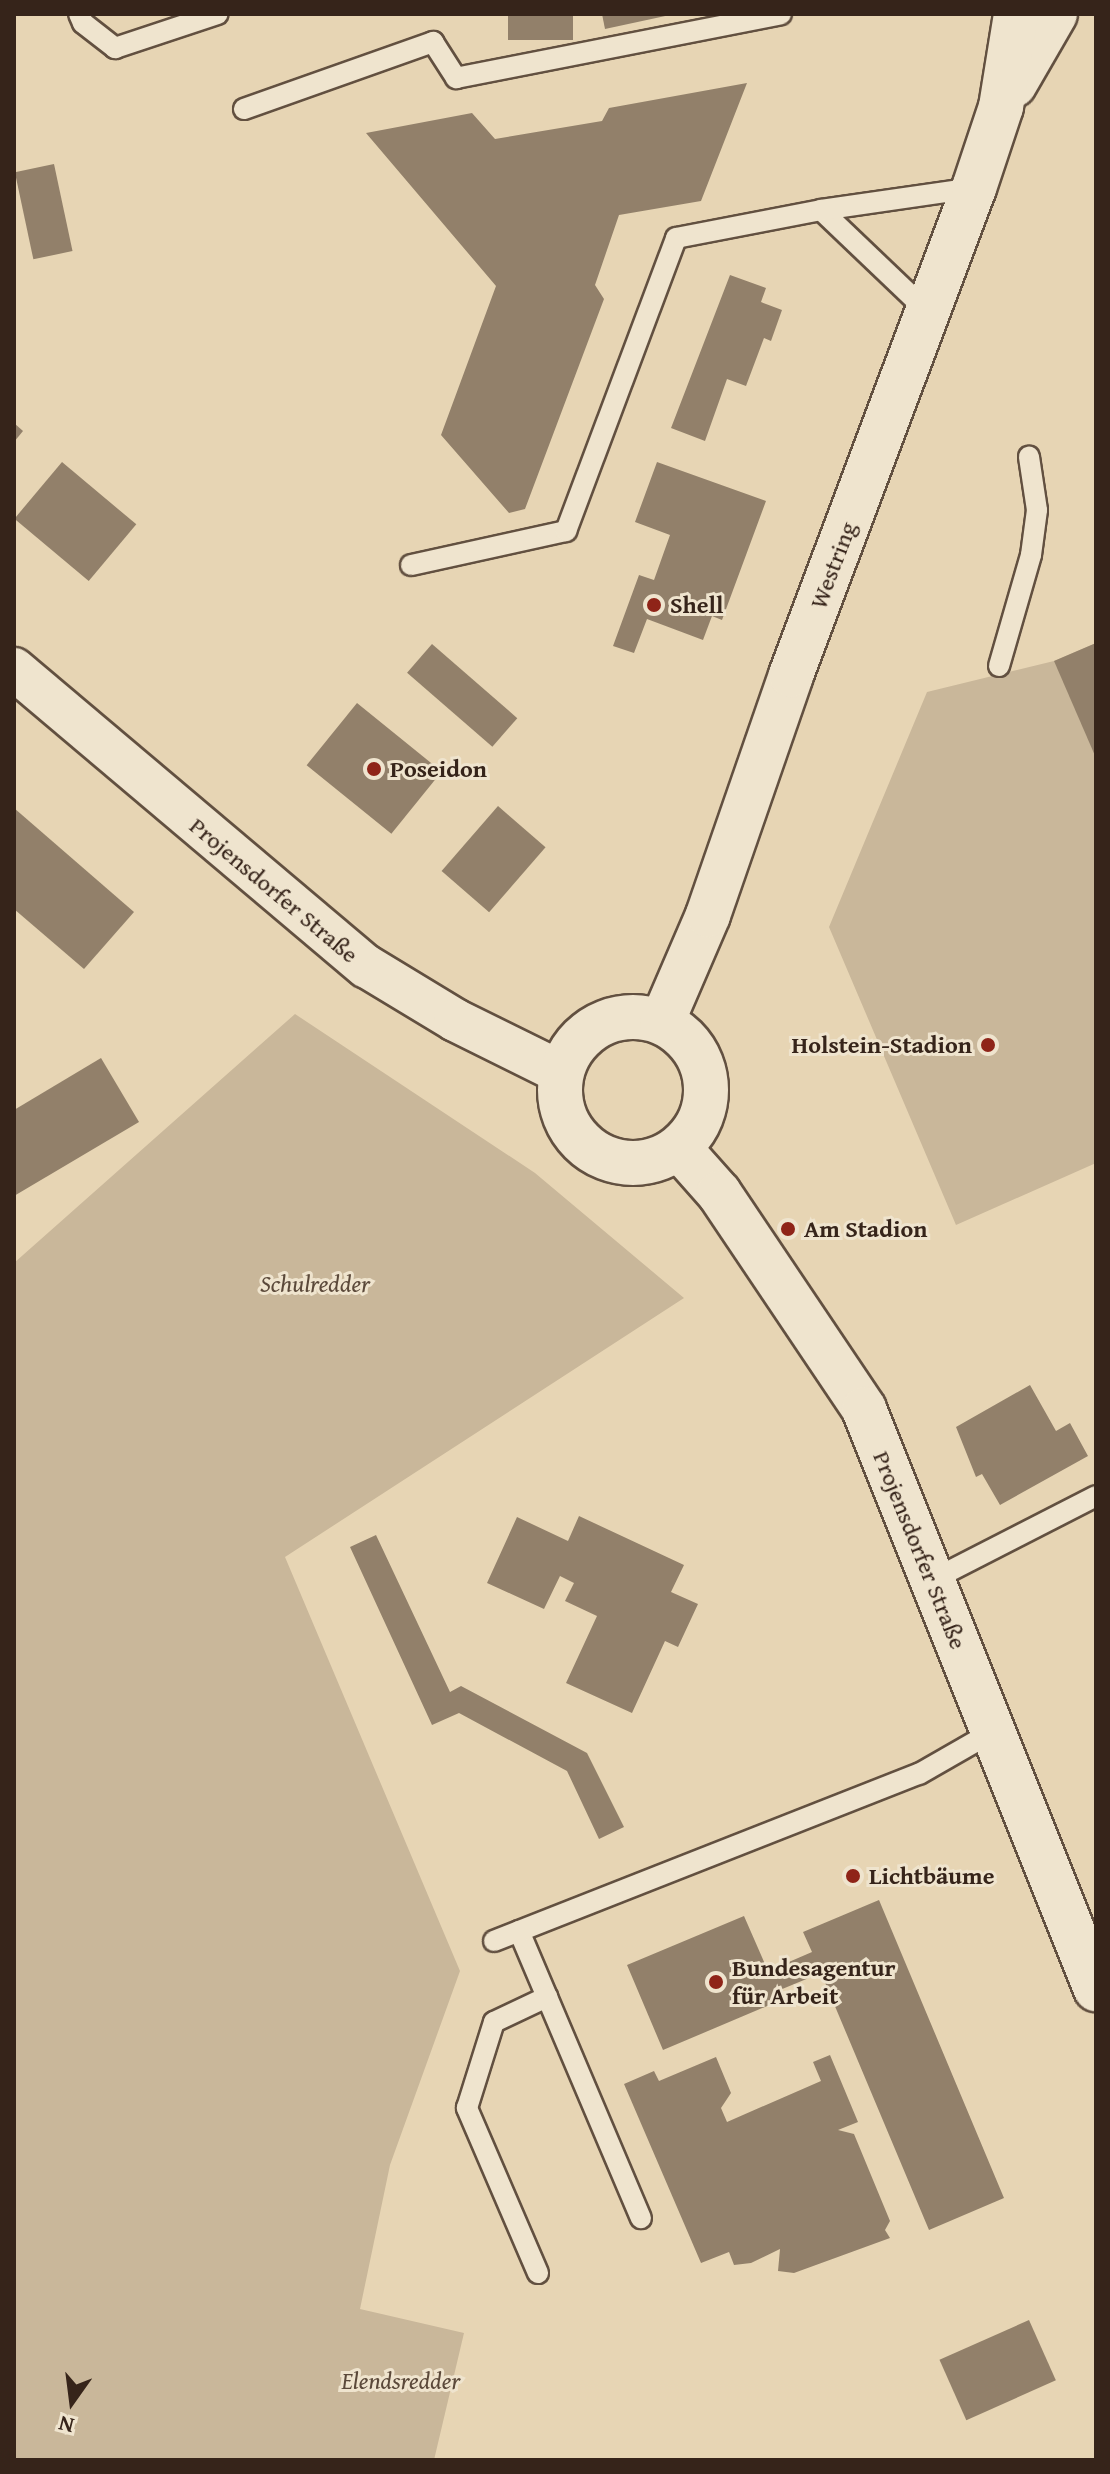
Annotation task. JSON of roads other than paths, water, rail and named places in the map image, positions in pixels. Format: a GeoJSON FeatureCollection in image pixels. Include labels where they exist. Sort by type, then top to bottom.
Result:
{"type":"FeatureCollection","features":[{"type":"Feature","properties":{"kind":"street","name":"Westring"},"geometry":{"type":"LineString","coordinates":[[662,1022],[708,915],[791,675],[974,188],[1001,107],[1016,14]]}},
{"type":"Feature","properties":{"kind":"street","name":"Westring"},"geometry":{"type":"LineString","coordinates":[[1001,107],[1055,14]]}},
{"type":"Feature","properties":{"kind":"street","name":"Projensdorfer Straße"},"geometry":{"type":"LineString","coordinates":[[14,669],[366,966],[455,1020],[560,1072]]}},
{"type":"Feature","properties":{"kind":"street"},"geometry":{"type":"LineString","coordinates":[[631,1016],[662,1022],[687,1039],[703,1065],[707,1096],[698,1124],[679,1148],[652,1162],[622,1163],[593,1153],[571,1132],[559,1103],[560,1072],[575,1044],[600,1023],[631,1016]]}},
{"type":"Feature","properties":{"kind":"street","name":"Projensdorfer Straße"},"geometry":{"type":"LineString","coordinates":[[679,1148],[719,1193],[864,1409],[1096,1989]]}},
{"type":"Feature","properties":{"kind":"lane"},"geometry":{"type":"LineString","coordinates":[[79,14],[83,23],[115,48],[218,14]]}},
{"type":"Feature","properties":{"kind":"lane"},"geometry":{"type":"LineString","coordinates":[[244,109],[433,42],[456,78],[781,14]]}},
{"type":"Feature","properties":{"kind":"lane"},"geometry":{"type":"LineString","coordinates":[[411,565],[566,531],[676,238],[821,210],[974,188]]}},
{"type":"Feature","properties":{"kind":"lane"},"geometry":{"type":"LineString","coordinates":[[821,210],[929,313]]}},
{"type":"Feature","properties":{"kind":"lane"},"geometry":{"type":"LineString","coordinates":[[999,666],[1031,555],[1037,510],[1029,457]]}},
{"type":"Feature","properties":{"kind":"lane"},"geometry":{"type":"LineString","coordinates":[[932,1580],[1096,1496]]}},
{"type":"Feature","properties":{"kind":"lane"},"geometry":{"type":"LineString","coordinates":[[494,1941],[919,1774],[994,1731]]}},
{"type":"Feature","properties":{"kind":"lane"},"geometry":{"type":"LineString","coordinates":[[519,1931],[641,2218]]}},
{"type":"Feature","properties":{"kind":"lane"},"geometry":{"type":"LineString","coordinates":[[538,2273],[467,2108],[494,2022],[547,1997]]}},
{"type":"Feature","properties":{"kind":"place","name":"Shell"},"geometry":{"type":"Point","coordinates":[654,605]}},
{"type":"Feature","properties":{"kind":"place","name":"Poseidon"},"geometry":{"type":"Point","coordinates":[374,769]}},
{"type":"Feature","properties":{"kind":"place","name":"Holstein-Stadion"},"geometry":{"type":"Point","coordinates":[988,1045]}},
{"type":"Feature","properties":{"kind":"place","name":"Am Stadion"},"geometry":{"type":"Point","coordinates":[788,1229]}},
{"type":"Feature","properties":{"kind":"place","name":"Lichtbäume"},"geometry":{"type":"Point","coordinates":[853,1876]}},
{"type":"Feature","properties":{"kind":"place","name":"Bundesagentur für Arbeit"},"geometry":{"type":"Point","coordinates":[716,1982]}},
{"type":"Feature","properties":{"kind":"park label","name":"Schulredder"},"geometry":{"type":"Point","coordinates":[315,1284]}},
{"type":"Feature","properties":{"kind":"park label","name":"Elendsredder"},"geometry":{"type":"Point","coordinates":[401,2381]}}]}
